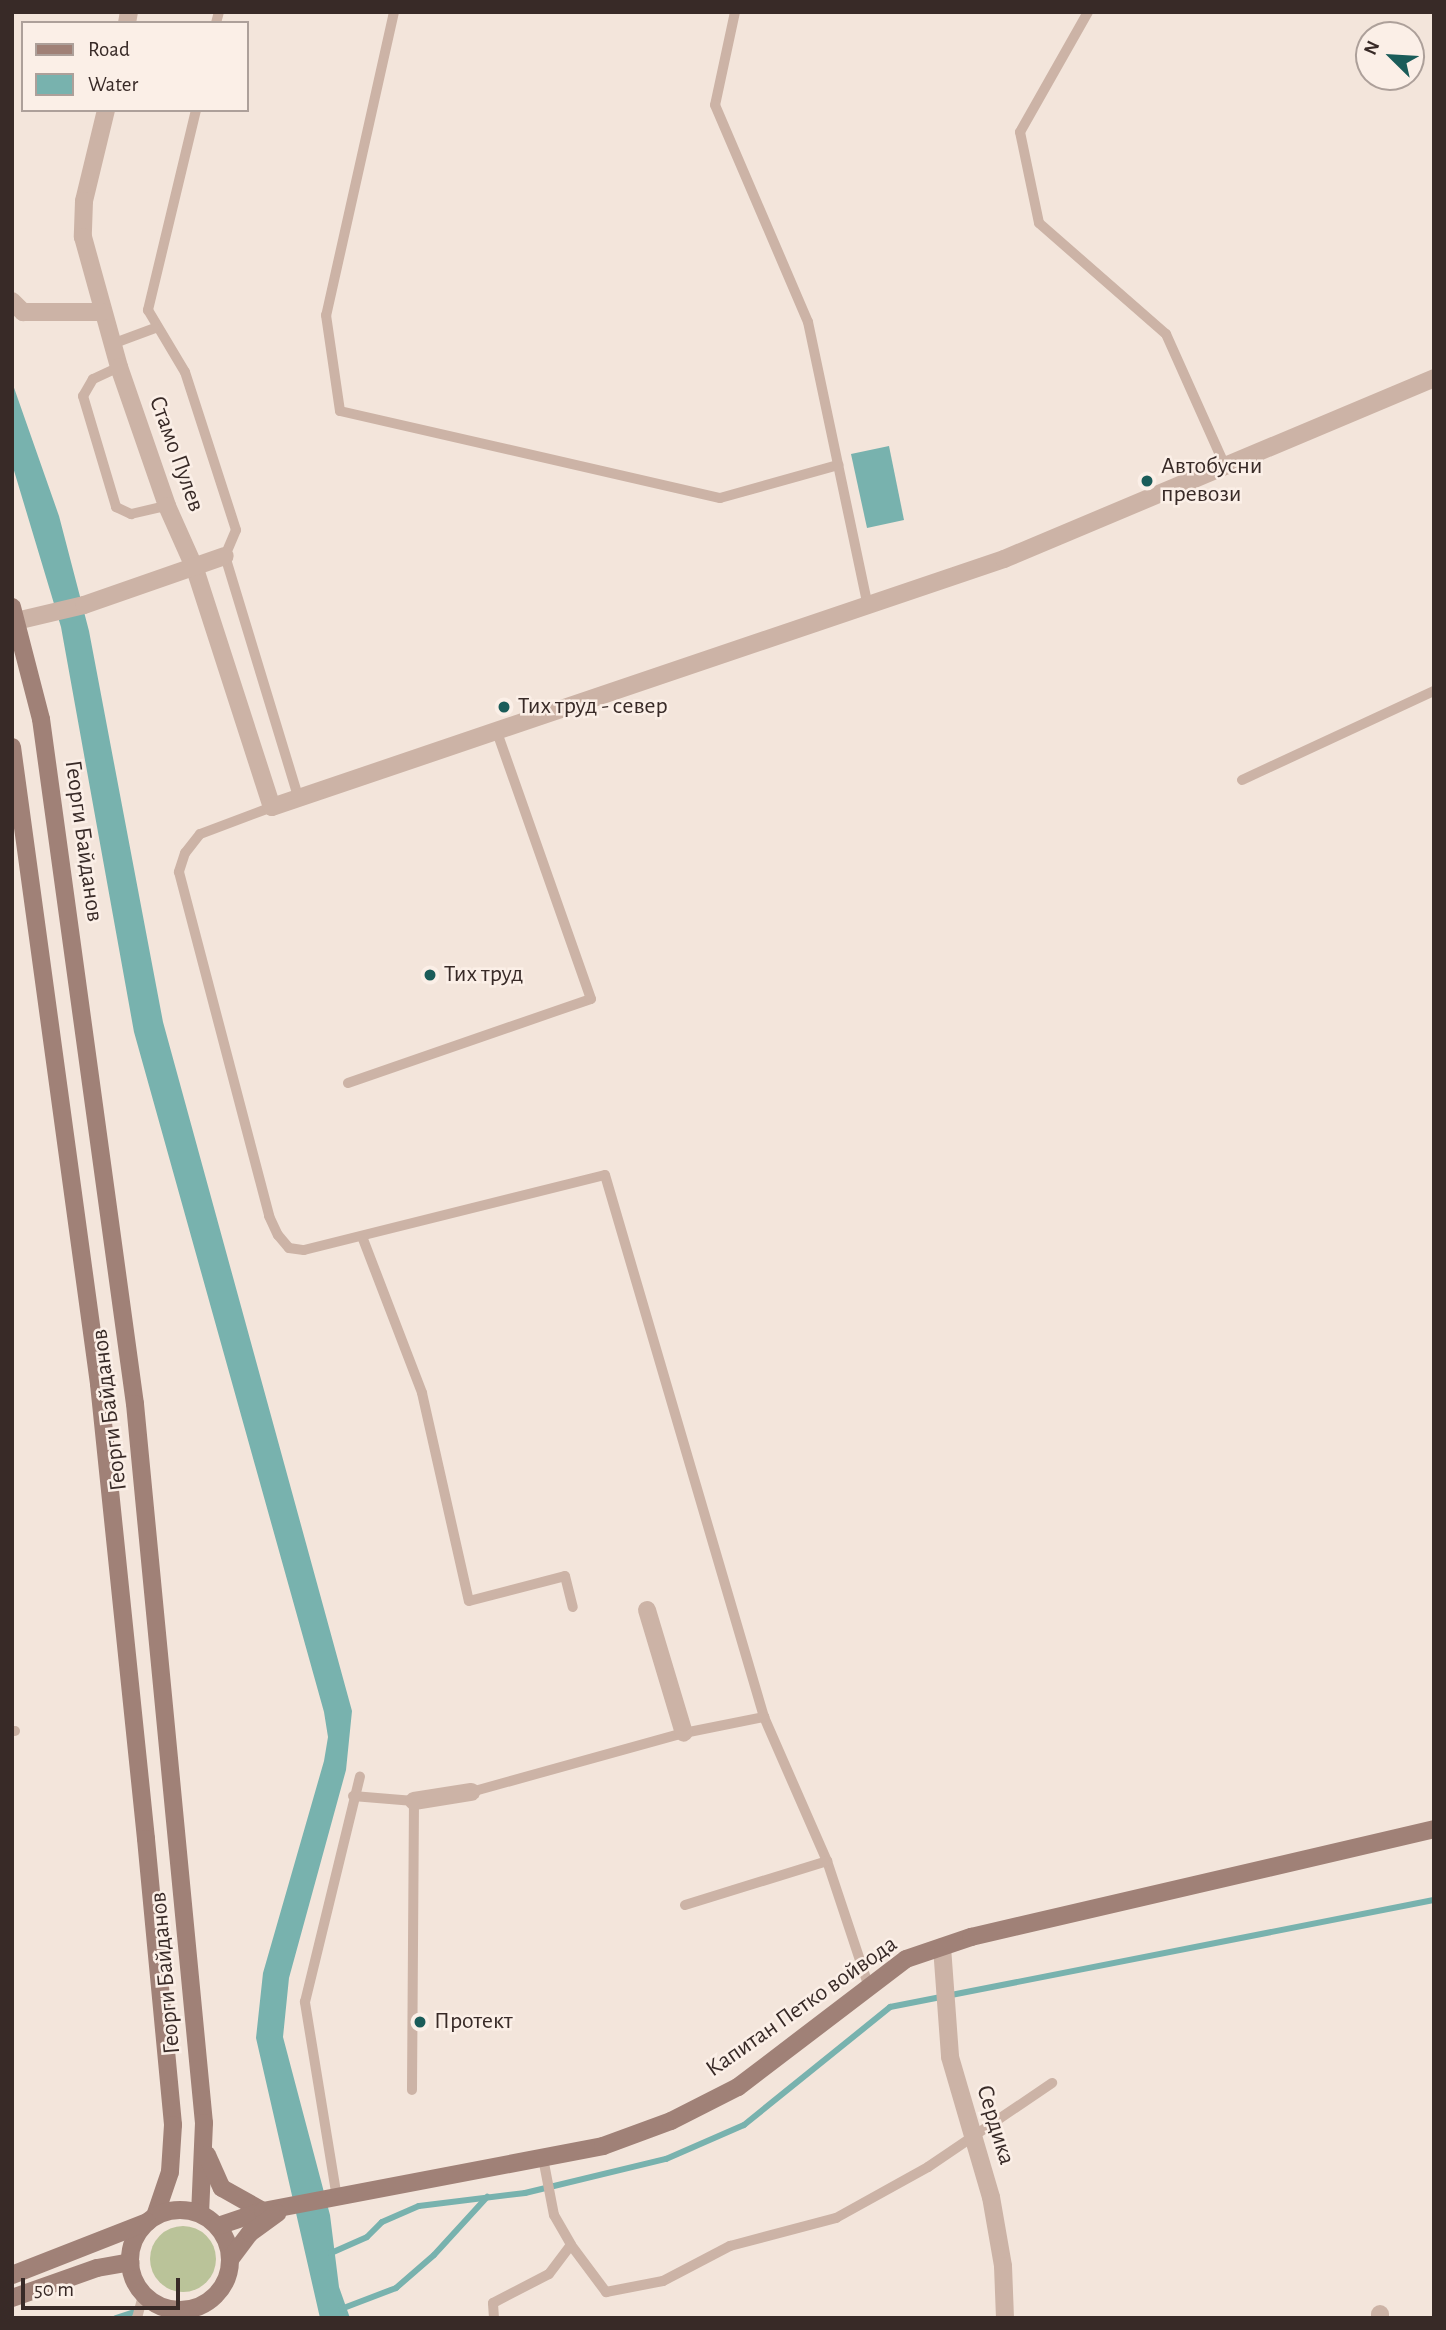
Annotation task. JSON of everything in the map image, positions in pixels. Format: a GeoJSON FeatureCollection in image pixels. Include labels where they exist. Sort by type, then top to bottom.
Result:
{"type":"FeatureCollection","features":[{"type":"Feature","properties":{"kind":"main road","name":"Георги Байданов"},"geometry":{"type":"LineString","coordinates":[[14,617],[41,719],[135,1404],[204,2136],[200,2213]]}},
{"type":"Feature","properties":{"kind":"main road","name":"Георги Байданов"},"geometry":{"type":"LineString","coordinates":[[12,747],[99,1384],[146,1839],[173,2125],[170,2172],[151,2219]]}},
{"type":"Feature","properties":{"kind":"main road","name":"Капитан Петко войвода"},"geometry":{"type":"LineString","coordinates":[[218,2226],[262,2211],[284,2209],[603,2146],[706,2104],[763,2068],[868,1984],[906,1959],[942,1947],[1434,1829]]}},
{"type":"Feature","properties":{"kind":"main road"},"geometry":{"type":"LineString","coordinates":[[204,2136],[213,2176],[222,2188],[262,2211]]}},
{"type":"Feature","properties":{"kind":"main road","name":"Капитан Петко войвода"},"geometry":{"type":"LineString","coordinates":[[231,2258],[260,2223],[284,2209]]}},
{"type":"Feature","properties":{"kind":"main road"},"geometry":{"type":"LineString","coordinates":[[12,2276],[170,2210],[200,2213],[218,2226],[231,2258],[222,2289],[211,2301],[178,2314],[143,2295],[130,2262],[137,2233],[151,2219]]}},
{"type":"Feature","properties":{"kind":"main road"},"geometry":{"type":"LineString","coordinates":[[12,2298],[97,2268],[130,2262]]}},
{"type":"Feature","properties":{"kind":"street","name":"Стамо Пулев"},"geometry":{"type":"LineString","coordinates":[[106,112],[84,201],[83,237],[119,367],[167,506],[195,569],[272,807]]}},
{"type":"Feature","properties":{"kind":"street"},"geometry":{"type":"LineString","coordinates":[[12,301],[23,312],[102,312]]}},
{"type":"Feature","properties":{"kind":"street"},"geometry":{"type":"LineString","coordinates":[[272,807],[1004,559],[1434,378]]}},
{"type":"Feature","properties":{"kind":"street"},"geometry":{"type":"LineString","coordinates":[[14,617],[54,613],[84,605],[195,569],[225,556]]}},
{"type":"Feature","properties":{"kind":"street"},"geometry":{"type":"LineString","coordinates":[[647,1610],[684,1733]]}},
{"type":"Feature","properties":{"kind":"street"},"geometry":{"type":"LineString","coordinates":[[414,1801],[471,1792]]}},
{"type":"Feature","properties":{"kind":"street","name":"Сердика"},"geometry":{"type":"LineString","coordinates":[[942,1947],[950,2012],[950,2057],[991,2197],[1003,2266],[1005,2318]]}},
{"type":"Feature","properties":{"kind":"lane"},"geometry":{"type":"LineString","coordinates":[[394,12],[326,315],[340,411],[720,498],[838,465]]}},
{"type":"Feature","properties":{"kind":"lane"},"geometry":{"type":"LineString","coordinates":[[734,12],[715,105],[808,322],[868,606]]}},
{"type":"Feature","properties":{"kind":"lane"},"geometry":{"type":"LineString","coordinates":[[1088,12],[1020,132],[1039,223],[1166,334],[1225,466]]}},
{"type":"Feature","properties":{"kind":"lane"},"geometry":{"type":"LineString","coordinates":[[195,112],[148,310],[155,328],[185,372],[236,530],[225,556],[299,800]]}},
{"type":"Feature","properties":{"kind":"lane"},"geometry":{"type":"LineString","coordinates":[[112,344],[155,328]]}},
{"type":"Feature","properties":{"kind":"lane"},"geometry":{"type":"LineString","coordinates":[[119,367],[93,379],[83,396],[116,507],[131,514],[167,506]]}},
{"type":"Feature","properties":{"kind":"lane"},"geometry":{"type":"LineString","coordinates":[[1241,780],[1434,691]]}},
{"type":"Feature","properties":{"kind":"lane"},"geometry":{"type":"LineString","coordinates":[[348,1083],[591,999],[497,732]]}},
{"type":"Feature","properties":{"kind":"lane"},"geometry":{"type":"LineString","coordinates":[[272,807],[200,834],[185,853],[179,872],[269,1216],[278,1235],[289,1248],[304,1250],[363,1239],[605,1175],[764,1717],[827,1861],[868,1984]]}},
{"type":"Feature","properties":{"kind":"lane"},"geometry":{"type":"LineString","coordinates":[[363,1239],[422,1393],[469,1601],[565,1576],[573,1607]]}},
{"type":"Feature","properties":{"kind":"lane"},"geometry":{"type":"LineString","coordinates":[[471,1792],[684,1733],[764,1717]]}},
{"type":"Feature","properties":{"kind":"lane"},"geometry":{"type":"LineString","coordinates":[[337,2198],[305,2002],[353,1796],[360,1777]]}},
{"type":"Feature","properties":{"kind":"lane"},"geometry":{"type":"LineString","coordinates":[[353,1796],[414,1801],[412,2090]]}},
{"type":"Feature","properties":{"kind":"lane"},"geometry":{"type":"LineString","coordinates":[[685,1905],[827,1861]]}},
{"type":"Feature","properties":{"kind":"lane"},"geometry":{"type":"LineString","coordinates":[[543,2158],[554,2215],[571,2245],[606,2292],[663,2281],[730,2246],[836,2218],[928,2167],[1052,2083]]}},
{"type":"Feature","properties":{"kind":"lane"},"geometry":{"type":"LineString","coordinates":[[494,2318],[493,2304],[549,2274],[571,2245]]}},
{"type":"Feature","properties":{"kind":"lane"},"geometry":{"type":"LineString","coordinates":[[137,2318],[143,2295]]}},
{"type":"Feature","properties":{"kind":"green space"},"geometry":{"type":"Polygon","coordinates":[[[183,2226],[206,2236],[216,2259],[206,2282],[183,2292],[160,2282],[150,2259],[160,2236],[183,2226]]]}},
{"type":"Feature","properties":{"kind":"water"},"geometry":{"type":"Polygon","coordinates":[[[12,382],[59,516],[89,631],[163,1022],[352,1711],[346,1770],[289,1978],[283,2037],[330,2215],[339,2287],[350,2318],[320,2318],[256,2038],[263,1973],[324,1761],[328,1737],[324,1712],[134,1032],[61,627],[12,464],[12,382]]]}},
{"type":"Feature","properties":{"kind":"water"},"geometry":{"type":"Polygon","coordinates":[[[889,446],[904,520],[867,528],[851,454],[889,446]]]}},
{"type":"Feature","properties":{"kind":"waterway"},"geometry":{"type":"LineString","coordinates":[[331,2253],[367,2237],[382,2222],[419,2206],[525,2193],[666,2159],[744,2125],[890,2007],[1434,1900]]}},
{"type":"Feature","properties":{"kind":"waterway"},"geometry":{"type":"LineString","coordinates":[[341,2309],[396,2288],[434,2255],[487,2197]]}},
{"type":"Feature","properties":{"kind":"waterway"},"geometry":{"type":"LineString","coordinates":[[116,2318],[138,2311]]}},
{"type":"Feature","properties":{"kind":"place","name":"Автобусни превози"},"geometry":{"type":"Point","coordinates":[1147,481]}},
{"type":"Feature","properties":{"kind":"place","name":"Тих труд - север"},"geometry":{"type":"Point","coordinates":[504,707]}},
{"type":"Feature","properties":{"kind":"place","name":"Тих труд"},"geometry":{"type":"Point","coordinates":[430,975]}},
{"type":"Feature","properties":{"kind":"place","name":"Протект"},"geometry":{"type":"Point","coordinates":[420,2022]}}]}
